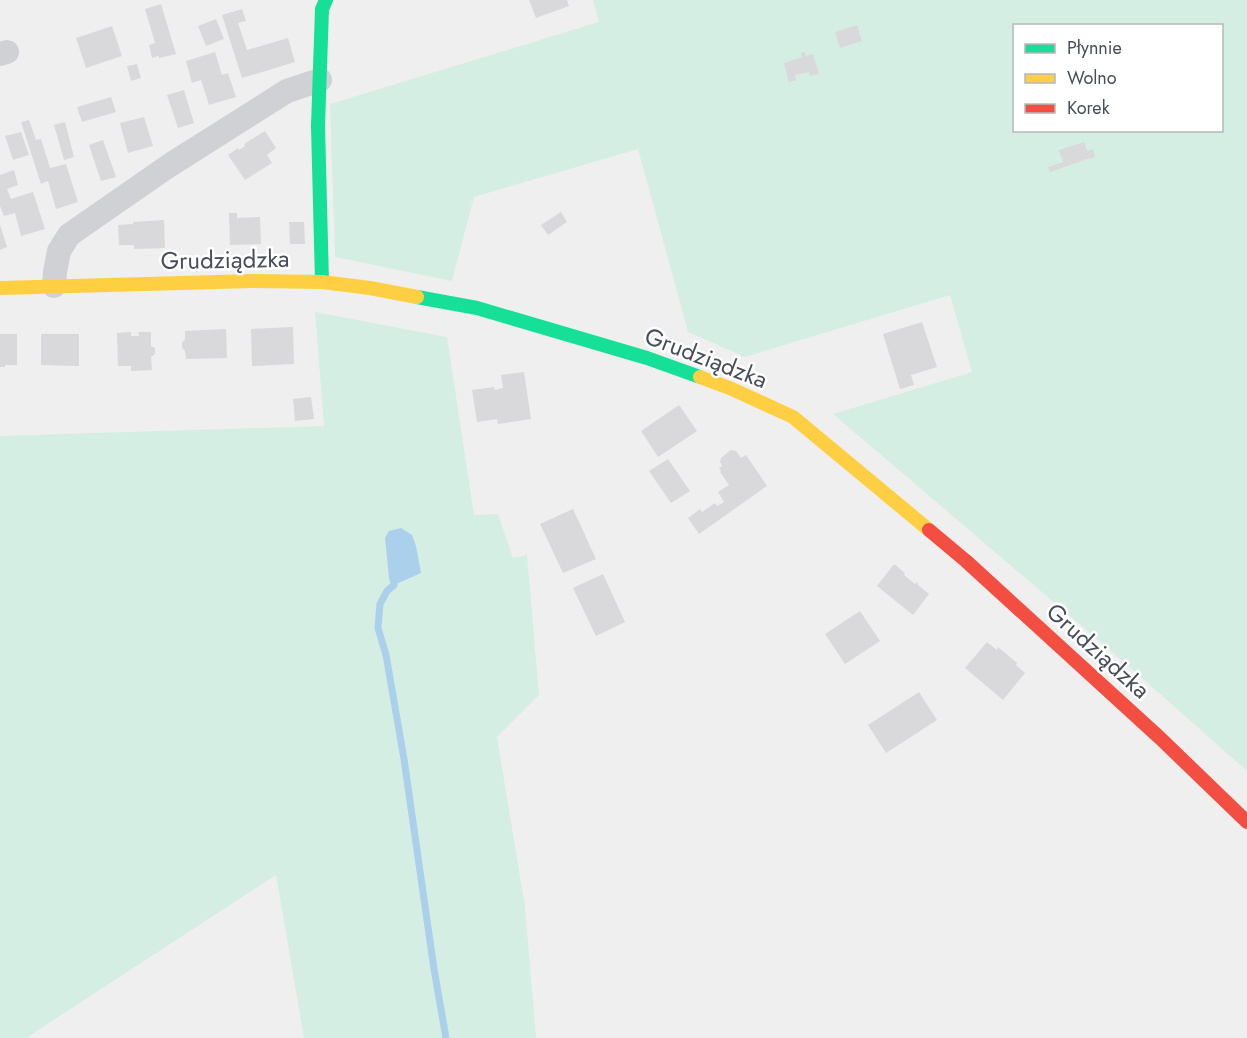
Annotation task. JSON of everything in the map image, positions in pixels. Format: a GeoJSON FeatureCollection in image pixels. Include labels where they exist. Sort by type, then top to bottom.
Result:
{"type":"FeatureCollection","features":[{"type":"Feature","properties":{"kind":"street"},"geometry":{"type":"LineString","coordinates":[[322,282],[318,126],[322,9],[326,0]]}},
{"type":"Feature","properties":{"kind":"street"},"geometry":{"type":"LineString","coordinates":[[54,286],[59,250],[69,235],[170,165],[287,91],[320,80]]}},
{"type":"Feature","properties":{"kind":"street","name":"Grudziądzka"},"geometry":{"type":"LineString","coordinates":[[0,288],[253,280],[322,282],[370,288],[477,308],[647,358],[732,389],[793,417],[966,561],[1160,738],[1247,822]]}},
{"type":"Feature","properties":{"kind":"green space"},"geometry":{"type":"Polygon","coordinates":[[[593,0],[1247,0],[1247,771],[1125,663],[833,414],[972,372],[950,295],[745,357],[688,332],[638,149],[474,197],[452,281],[335,257],[330,104],[599,22],[593,0]]]}},
{"type":"Feature","properties":{"kind":"green space"},"geometry":{"type":"Polygon","coordinates":[[[315,312],[447,337],[474,515],[498,514],[513,558],[527,555],[539,695],[497,737],[525,907],[536,1038],[304,1038],[276,875],[26,1038],[0,1038],[0,436],[324,426],[315,312]]]}},
{"type":"Feature","properties":{"kind":"water"},"geometry":{"type":"Polygon","coordinates":[[[401,528],[412,535],[421,573],[394,585],[389,578],[385,538],[389,531],[401,528]]]}},
{"type":"Feature","properties":{"kind":"building"},"geometry":{"type":"Polygon","coordinates":[[[529,0],[567,0],[569,6],[536,18],[529,0]]]}},
{"type":"Feature","properties":{"kind":"building"},"geometry":{"type":"Polygon","coordinates":[[[161,4],[176,54],[152,58],[149,45],[155,43],[145,9],[161,4]]]}},
{"type":"Feature","properties":{"kind":"building"},"geometry":{"type":"Polygon","coordinates":[[[242,9],[246,21],[238,23],[247,50],[288,38],[295,62],[242,78],[222,15],[242,9]]]}},
{"type":"Feature","properties":{"kind":"building"},"geometry":{"type":"Polygon","coordinates":[[[216,19],[224,39],[206,46],[198,26],[216,19]]]}},
{"type":"Feature","properties":{"kind":"building"},"geometry":{"type":"Polygon","coordinates":[[[857,25],[862,41],[840,48],[835,32],[857,25]]]}},
{"type":"Feature","properties":{"kind":"building"},"geometry":{"type":"Polygon","coordinates":[[[112,26],[122,56],[86,68],[76,38],[112,26]]]}},
{"type":"Feature","properties":{"kind":"building"},"geometry":{"type":"Polygon","coordinates":[[[215,52],[222,75],[228,73],[236,97],[209,105],[201,80],[192,83],[186,61],[215,52]]]}},
{"type":"Feature","properties":{"kind":"building"},"geometry":{"type":"Polygon","coordinates":[[[805,52],[806,56],[813,54],[819,74],[810,76],[809,72],[795,75],[796,80],[789,82],[784,63],[802,57],[801,53],[805,52]]]}},
{"type":"Feature","properties":{"kind":"building"},"geometry":{"type":"Polygon","coordinates":[[[137,64],[141,78],[131,81],[127,66],[137,64]]]}},
{"type":"Feature","properties":{"kind":"building"},"geometry":{"type":"Polygon","coordinates":[[[184,90],[194,123],[178,128],[167,95],[184,90]]]}},
{"type":"Feature","properties":{"kind":"building"},"geometry":{"type":"Polygon","coordinates":[[[111,97],[116,112],[82,122],[77,107],[111,97]]]}},
{"type":"Feature","properties":{"kind":"building"},"geometry":{"type":"Polygon","coordinates":[[[144,117],[153,146],[128,153],[120,123],[144,117]]]}},
{"type":"Feature","properties":{"kind":"building"},"geometry":{"type":"Polygon","coordinates":[[[29,120],[36,140],[41,139],[50,168],[66,164],[78,202],[56,209],[48,181],[41,184],[21,122],[29,120]]]}},
{"type":"Feature","properties":{"kind":"building"},"geometry":{"type":"Polygon","coordinates":[[[65,122],[74,157],[64,160],[54,125],[65,122]]]}},
{"type":"Feature","properties":{"kind":"building"},"geometry":{"type":"Polygon","coordinates":[[[265,131],[276,148],[267,155],[272,163],[245,180],[228,155],[265,131]]]}},
{"type":"Feature","properties":{"kind":"building"},"geometry":{"type":"Polygon","coordinates":[[[21,132],[29,155],[13,160],[5,136],[21,132]]]}},
{"type":"Feature","properties":{"kind":"building"},"geometry":{"type":"Polygon","coordinates":[[[103,140],[116,177],[101,181],[89,145],[103,140]]]}},
{"type":"Feature","properties":{"kind":"building"},"geometry":{"type":"Polygon","coordinates":[[[1084,142],[1087,151],[1093,149],[1095,157],[1050,172],[1048,167],[1063,162],[1059,150],[1084,142]]]}},
{"type":"Feature","properties":{"kind":"building"},"geometry":{"type":"Polygon","coordinates":[[[14,170],[18,185],[7,189],[11,199],[33,192],[45,229],[21,236],[15,213],[4,216],[0,206],[0,175],[14,170]]]}},
{"type":"Feature","properties":{"kind":"building"},"geometry":{"type":"Polygon","coordinates":[[[561,212],[567,222],[548,235],[541,225],[561,212]]]}},
{"type":"Feature","properties":{"kind":"building"},"geometry":{"type":"Polygon","coordinates":[[[229,213],[237,213],[237,218],[260,217],[261,244],[230,245],[229,213]]]}},
{"type":"Feature","properties":{"kind":"building"},"geometry":{"type":"Polygon","coordinates":[[[164,220],[165,248],[134,249],[134,245],[119,245],[118,225],[164,220]]]}},
{"type":"Feature","properties":{"kind":"building"},"geometry":{"type":"Polygon","coordinates":[[[289,222],[304,222],[305,244],[290,244],[289,222]]]}},
{"type":"Feature","properties":{"kind":"building"},"geometry":{"type":"Polygon","coordinates":[[[0,225],[7,247],[0,250],[0,225]]]}},
{"type":"Feature","properties":{"kind":"building"},"geometry":{"type":"Polygon","coordinates":[[[922,322],[937,367],[911,375],[914,385],[900,389],[883,334],[922,322]]]}},
{"type":"Feature","properties":{"kind":"building"},"geometry":{"type":"Polygon","coordinates":[[[293,327],[294,364],[252,366],[251,329],[293,327]]]}},
{"type":"Feature","properties":{"kind":"building"},"geometry":{"type":"Polygon","coordinates":[[[226,329],[227,358],[186,359],[182,348],[185,331],[226,329]]]}},
{"type":"Feature","properties":{"kind":"building"},"geometry":{"type":"Polygon","coordinates":[[[131,332],[131,336],[139,336],[138,332],[151,332],[151,346],[155,348],[155,354],[151,357],[152,370],[131,371],[131,366],[118,366],[117,333],[131,332]]]}},
{"type":"Feature","properties":{"kind":"building"},"geometry":{"type":"Polygon","coordinates":[[[0,334],[17,334],[17,365],[0,367],[0,334]]]}},
{"type":"Feature","properties":{"kind":"building"},"geometry":{"type":"Polygon","coordinates":[[[41,334],[79,334],[79,366],[41,365],[41,334]]]}},
{"type":"Feature","properties":{"kind":"building"},"geometry":{"type":"Polygon","coordinates":[[[524,372],[531,419],[498,424],[497,419],[477,422],[472,390],[503,388],[501,375],[524,372]]]}},
{"type":"Feature","properties":{"kind":"building"},"geometry":{"type":"Polygon","coordinates":[[[311,397],[314,419],[295,421],[293,399],[311,397]]]}},
{"type":"Feature","properties":{"kind":"building"},"geometry":{"type":"Polygon","coordinates":[[[679,405],[697,431],[658,457],[641,431],[679,405]]]}},
{"type":"Feature","properties":{"kind":"building"},"geometry":{"type":"Polygon","coordinates":[[[731,450],[736,451],[741,458],[746,455],[767,486],[699,534],[688,518],[700,509],[702,512],[715,503],[717,506],[724,502],[718,492],[729,485],[719,468],[722,466],[721,458],[731,450]]]}},
{"type":"Feature","properties":{"kind":"building"},"geometry":{"type":"Polygon","coordinates":[[[668,459],[690,491],[671,503],[649,471],[668,459]]]}},
{"type":"Feature","properties":{"kind":"building"},"geometry":{"type":"Polygon","coordinates":[[[573,509],[596,559],[563,573],[540,524],[573,509]]]}},
{"type":"Feature","properties":{"kind":"building"},"geometry":{"type":"Polygon","coordinates":[[[894,564],[905,573],[904,575],[915,584],[917,582],[929,594],[913,615],[877,586],[894,564]]]}},
{"type":"Feature","properties":{"kind":"building"},"geometry":{"type":"Polygon","coordinates":[[[603,574],[625,622],[596,636],[573,588],[603,574]]]}},
{"type":"Feature","properties":{"kind":"building"},"geometry":{"type":"Polygon","coordinates":[[[860,611],[880,641],[845,664],[825,634],[860,611]]]}},
{"type":"Feature","properties":{"kind":"building"},"geometry":{"type":"Polygon","coordinates":[[[987,642],[997,650],[998,647],[1025,673],[1003,700],[965,668],[987,642]]]}},
{"type":"Feature","properties":{"kind":"building"},"geometry":{"type":"Polygon","coordinates":[[[919,692],[937,720],[886,753],[868,725],[919,692]]]}},
{"type":"Feature","properties":{"kind":"waterway"},"geometry":{"type":"LineString","coordinates":[[394,585],[387,591],[380,604],[378,628],[386,655],[404,759],[446,1038]]}},
{"type":"Feature","properties":{"kind":"traffic: fast"},"geometry":{"type":"LineString","coordinates":[[322,282],[318,126],[322,9],[326,0]]}},
{"type":"Feature","properties":{"kind":"traffic: fast"},"geometry":{"type":"LineString","coordinates":[[417,297],[477,308],[647,358],[700,377]]}},
{"type":"Feature","properties":{"kind":"traffic: slow"},"geometry":{"type":"LineString","coordinates":[[0,288],[253,281],[322,282],[417,297]]}},
{"type":"Feature","properties":{"kind":"traffic: slow"},"geometry":{"type":"LineString","coordinates":[[700,377],[793,417],[929,530]]}},
{"type":"Feature","properties":{"kind":"traffic: jam"},"geometry":{"type":"LineString","coordinates":[[929,530],[1160,738],[1247,822]]}}]}
